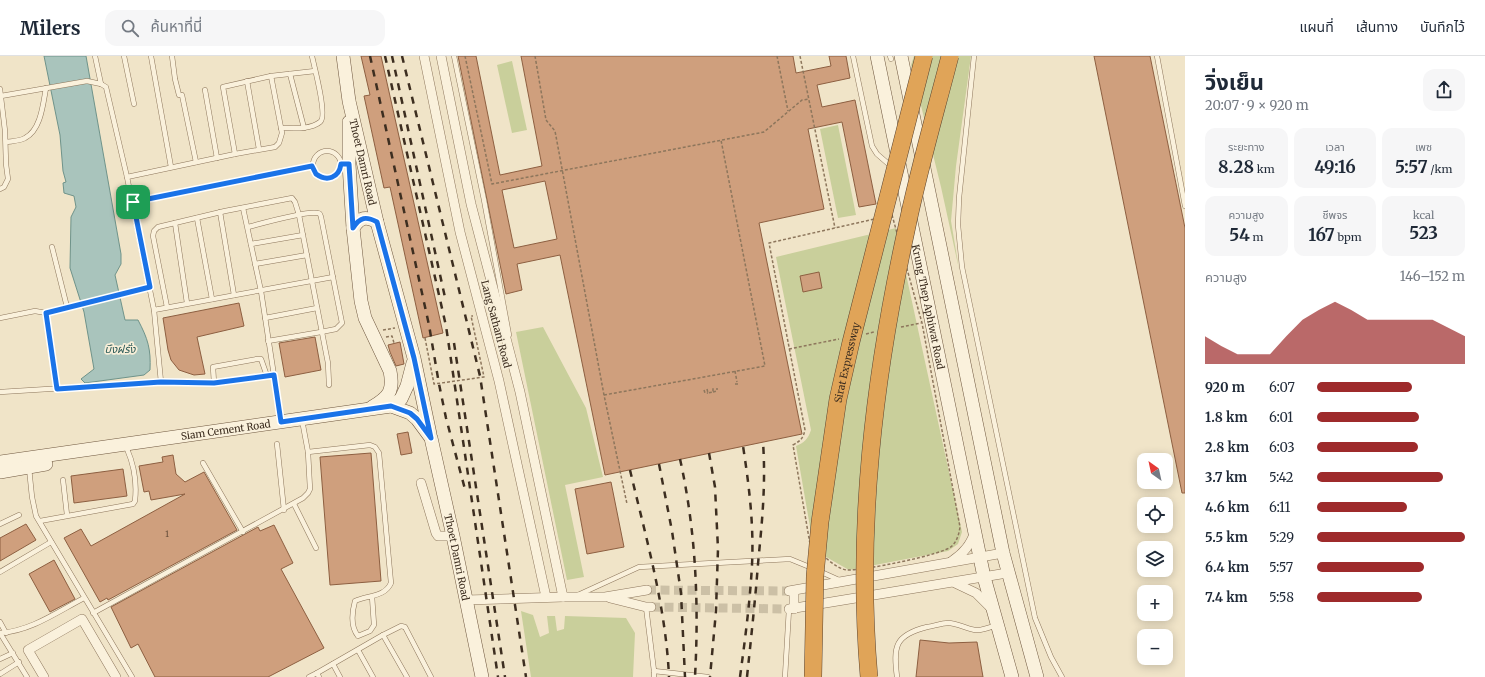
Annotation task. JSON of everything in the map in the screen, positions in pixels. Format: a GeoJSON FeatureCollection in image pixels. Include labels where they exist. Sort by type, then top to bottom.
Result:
{"type":"FeatureCollection","features":[{"type":"Feature","properties":{"kind":"highway","name":"Sirat Expressway"},"geometry":{"type":"LineString","coordinates":[[813,677],[815,576],[819,530],[838,399],[853,334],[924,56]]}},
{"type":"Feature","properties":{"kind":"highway"},"geometry":{"type":"LineString","coordinates":[[869,677],[866,646],[865,536],[868,477],[874,416],[883,352],[906,229],[950,56]]}},
{"type":"Feature","properties":{"kind":"street","name":"Thoet Damri Road"},"geometry":{"type":"LineString","coordinates":[[343,56],[349,102],[377,222],[414,358],[482,677]]}},
{"type":"Feature","properties":{"kind":"street","name":"Lang Sathani Road"},"geometry":{"type":"LineString","coordinates":[[424,56],[460,232],[499,381],[546,597]]}},
{"type":"Feature","properties":{"kind":"street","name":"Lang Sathani Road"},"geometry":{"type":"LineString","coordinates":[[441,56],[471,204],[520,392],[563,597]]}},
{"type":"Feature","properties":{"kind":"street","name":"Krung Thep Aphiwat Road"},"geometry":{"type":"LineString","coordinates":[[876,56],[984,577],[1012,677]]}},
{"type":"Feature","properties":{"kind":"street"},"geometry":{"type":"LineString","coordinates":[[894,57],[1007,573],[1037,677]]}},
{"type":"Feature","properties":{"kind":"street","name":"Thoet Damri Road"},"geometry":{"type":"LineString","coordinates":[[349,102],[345,164],[361,301],[365,318],[390,371],[392,380],[391,389],[386,397],[368,409]]}},
{"type":"Feature","properties":{"kind":"street","name":"Thoet Damri Road"},"geometry":{"type":"LineString","coordinates":[[353,228],[357,221],[365,217],[371,218],[377,222]]}},
{"type":"Feature","properties":{"kind":"street","name":"Thoet Damri Road"},"geometry":{"type":"LineString","coordinates":[[391,406],[402,399],[414,358]]}},
{"type":"Feature","properties":{"kind":"street","name":"Thoet Damri Road"},"geometry":{"type":"LineString","coordinates":[[391,406],[410,413],[417,419],[431,438]]}},
{"type":"Feature","properties":{"kind":"street","name":"Siam Cement Road"},"geometry":{"type":"LineString","coordinates":[[0,462],[391,406]]}},
{"type":"Feature","properties":{"kind":"street","name":"Siam Cement Road"},"geometry":{"type":"LineString","coordinates":[[0,456],[110,439],[151,440]]}},
{"type":"Feature","properties":{"kind":"street","name":"Siam Cement Road"},"geometry":{"type":"LineString","coordinates":[[0,472],[127,449],[151,440]]}},
{"type":"Feature","properties":{"kind":"street"},"geometry":{"type":"LineString","coordinates":[[421,482],[436,533],[438,536],[453,536]]}},
{"type":"Feature","properties":{"kind":"street"},"geometry":{"type":"LineString","coordinates":[[948,563],[960,556],[966,549],[972,541],[975,531]]}},
{"type":"Feature","properties":{"kind":"street"},"geometry":{"type":"LineString","coordinates":[[1003,553],[791,591],[792,609],[1007,573]]}},
{"type":"Feature","properties":{"kind":"street"},"geometry":{"type":"LineString","coordinates":[[953,582],[976,593],[993,610]]}},
{"type":"Feature","properties":{"kind":"street"},"geometry":{"type":"LineString","coordinates":[[466,600],[546,597],[605,597],[647,590]]}},
{"type":"Feature","properties":{"kind":"street"},"geometry":{"type":"LineString","coordinates":[[605,597],[649,607]]}},
{"type":"Feature","properties":{"kind":"street"},"geometry":{"type":"LineString","coordinates":[[44,677],[28,650],[82,619],[116,677]]}},
{"type":"Feature","properties":{"kind":"lane"},"geometry":{"type":"LineString","coordinates":[[95,56],[101,84]]}},
{"type":"Feature","properties":{"kind":"lane"},"geometry":{"type":"LineString","coordinates":[[124,56],[134,104]]}},
{"type":"Feature","properties":{"kind":"lane"},"geometry":{"type":"LineString","coordinates":[[152,56],[171,168]]}},
{"type":"Feature","properties":{"kind":"lane"},"geometry":{"type":"LineString","coordinates":[[172,56],[175,79],[196,162]]}},
{"type":"Feature","properties":{"kind":"lane"},"geometry":{"type":"LineString","coordinates":[[281,128],[304,128],[320,123],[323,120],[321,101],[312,56]]}},
{"type":"Feature","properties":{"kind":"lane"},"geometry":{"type":"LineString","coordinates":[[454,56],[484,200],[520,392]]}},
{"type":"Feature","properties":{"kind":"lane"},"geometry":{"type":"LineString","coordinates":[[853,56],[872,146],[877,154],[902,176]]}},
{"type":"Feature","properties":{"kind":"lane"},"geometry":{"type":"LineString","coordinates":[[974,56],[959,198],[958,225],[962,267],[1035,618],[1051,657],[1062,677]]}},
{"type":"Feature","properties":{"kind":"lane"},"geometry":{"type":"LineString","coordinates":[[1157,56],[1185,206]]}},
{"type":"Feature","properties":{"kind":"lane"},"geometry":{"type":"LineString","coordinates":[[235,154],[223,87],[271,76],[315,71]]}},
{"type":"Feature","properties":{"kind":"lane"},"geometry":{"type":"LineString","coordinates":[[290,74],[304,128]]}},
{"type":"Feature","properties":{"kind":"lane"},"geometry":{"type":"LineString","coordinates":[[127,177],[259,149],[275,147],[281,138],[281,128],[271,76]]}},
{"type":"Feature","properties":{"kind":"lane"},"geometry":{"type":"LineString","coordinates":[[2,96],[87,81],[101,84],[106,87],[133,202],[150,287],[154,310],[161,382]]}},
{"type":"Feature","properties":{"kind":"lane"},"geometry":{"type":"LineString","coordinates":[[247,81],[259,149]]}},
{"type":"Feature","properties":{"kind":"lane"},"geometry":{"type":"LineString","coordinates":[[6,142],[25,138],[35,129],[42,108],[46,88]]}},
{"type":"Feature","properties":{"kind":"lane"},"geometry":{"type":"LineString","coordinates":[[0,89],[2,96],[8,179],[4,187],[0,189]]}},
{"type":"Feature","properties":{"kind":"lane"},"geometry":{"type":"LineString","coordinates":[[205,90],[217,158]]}},
{"type":"Feature","properties":{"kind":"lane"},"geometry":{"type":"LineString","coordinates":[[326,151],[334,153],[345,164],[334,177],[325,179],[316,174],[312,166],[315,157],[326,151]]}},
{"type":"Feature","properties":{"kind":"lane"},"geometry":{"type":"LineString","coordinates":[[133,202],[312,166]]}},
{"type":"Feature","properties":{"kind":"lane"},"geometry":{"type":"LineString","coordinates":[[167,307],[153,236],[154,231],[158,227],[220,212],[292,198],[295,202],[299,215],[307,255],[328,363],[329,385]]}},
{"type":"Feature","properties":{"kind":"lane"},"geometry":{"type":"LineString","coordinates":[[244,208],[261,291],[281,422]]}},
{"type":"Feature","properties":{"kind":"lane"},"geometry":{"type":"LineString","coordinates":[[220,212],[234,295]]}},
{"type":"Feature","properties":{"kind":"lane"},"geometry":{"type":"LineString","coordinates":[[248,227],[299,215],[316,212],[319,213],[342,323],[336,329],[268,341]]}},
{"type":"Feature","properties":{"kind":"lane"},"geometry":{"type":"LineString","coordinates":[[197,218],[212,299]]}},
{"type":"Feature","properties":{"kind":"lane"},"geometry":{"type":"LineString","coordinates":[[174,223],[187,304]]}},
{"type":"Feature","properties":{"kind":"lane"},"geometry":{"type":"LineString","coordinates":[[251,244],[303,235]]}},
{"type":"Feature","properties":{"kind":"lane"},"geometry":{"type":"LineString","coordinates":[[52,247],[67,307]]}},
{"type":"Feature","properties":{"kind":"lane"},"geometry":{"type":"LineString","coordinates":[[256,264],[307,255]]}},
{"type":"Feature","properties":{"kind":"lane"},"geometry":{"type":"LineString","coordinates":[[154,310],[333,277]]}},
{"type":"Feature","properties":{"kind":"lane"},"geometry":{"type":"LineString","coordinates":[[0,318],[35,311],[46,313],[150,287]]}},
{"type":"Feature","properties":{"kind":"lane"},"geometry":{"type":"LineString","coordinates":[[265,318],[317,308]]}},
{"type":"Feature","properties":{"kind":"lane"},"geometry":{"type":"LineString","coordinates":[[46,313],[57,389]]}},
{"type":"Feature","properties":{"kind":"lane"},"geometry":{"type":"LineString","coordinates":[[214,383],[213,367],[257,359],[261,359],[263,362],[267,376]]}},
{"type":"Feature","properties":{"kind":"lane"},"geometry":{"type":"LineString","coordinates":[[0,392],[161,382],[214,383],[274,375]]}},
{"type":"Feature","properties":{"kind":"lane"},"geometry":{"type":"LineString","coordinates":[[94,613],[284,510],[308,493],[310,489],[308,452],[302,419]]}},
{"type":"Feature","properties":{"kind":"lane"},"geometry":{"type":"LineString","coordinates":[[277,444],[284,510]]}},
{"type":"Feature","properties":{"kind":"lane"},"geometry":{"type":"LineString","coordinates":[[308,452],[370,445],[375,447],[379,453],[391,582],[388,589],[383,593],[372,596],[355,601],[353,610],[353,626],[358,636],[370,631],[374,625],[372,596]]}},
{"type":"Feature","properties":{"kind":"lane"},"geometry":{"type":"LineString","coordinates":[[40,521],[66,515],[133,504],[135,501],[136,484],[133,463],[127,449]]}},
{"type":"Feature","properties":{"kind":"lane"},"geometry":{"type":"LineString","coordinates":[[203,463],[243,532]]}},
{"type":"Feature","properties":{"kind":"lane"},"geometry":{"type":"LineString","coordinates":[[29,467],[34,511],[132,677]]}},
{"type":"Feature","properties":{"kind":"lane"},"geometry":{"type":"LineString","coordinates":[[63,480],[66,515]]}},
{"type":"Feature","properties":{"kind":"lane"},"geometry":{"type":"LineString","coordinates":[[294,504],[316,548]]}},
{"type":"Feature","properties":{"kind":"lane"},"geometry":{"type":"LineString","coordinates":[[0,524],[19,515]]}},
{"type":"Feature","properties":{"kind":"lane"},"geometry":{"type":"LineString","coordinates":[[0,572],[51,542]]}},
{"type":"Feature","properties":{"kind":"lane"},"geometry":{"type":"LineString","coordinates":[[572,597],[639,566],[790,559],[842,582]]}},
{"type":"Feature","properties":{"kind":"lane"},"geometry":{"type":"LineString","coordinates":[[2,633],[17,632],[84,598]]}},
{"type":"Feature","properties":{"kind":"lane"},"geometry":{"type":"LineString","coordinates":[[649,607],[654,677]]}},
{"type":"Feature","properties":{"kind":"lane"},"geometry":{"type":"LineString","coordinates":[[785,677],[792,609]]}},
{"type":"Feature","properties":{"kind":"lane"},"geometry":{"type":"LineString","coordinates":[[0,622],[2,633],[27,677]]}},
{"type":"Feature","properties":{"kind":"lane"},"geometry":{"type":"LineString","coordinates":[[897,677],[895,664],[896,652],[899,641],[908,633],[947,623],[976,630],[997,625]]}},
{"type":"Feature","properties":{"kind":"lane"},"geometry":{"type":"LineString","coordinates":[[309,677],[318,675],[333,664],[401,626],[405,627],[431,677]]}},
{"type":"Feature","properties":{"kind":"lane"},"geometry":{"type":"LineString","coordinates":[[383,635],[407,677]]}},
{"type":"Feature","properties":{"kind":"lane"},"geometry":{"type":"LineString","coordinates":[[358,650],[373,677]]}},
{"type":"Feature","properties":{"kind":"lane"},"geometry":{"type":"LineString","coordinates":[[0,659],[12,653]]}},
{"type":"Feature","properties":{"kind":"lane"},"geometry":{"type":"LineString","coordinates":[[0,674],[19,662]]}},
{"type":"Feature","properties":{"kind":"lane"},"geometry":{"type":"LineString","coordinates":[[333,664],[340,677]]}},
{"type":"Feature","properties":{"kind":"lane"},"geometry":{"type":"LineString","coordinates":[[654,671],[708,677]]}},
{"type":"Feature","properties":{"kind":"path"},"geometry":{"type":"LineString","coordinates":[[465,56],[492,184],[764,132],[802,100],[809,99]]}},
{"type":"Feature","properties":{"kind":"path"},"geometry":{"type":"LineString","coordinates":[[535,56],[546,120],[555,131],[561,170],[604,395],[627,504]]}},
{"type":"Feature","properties":{"kind":"path"},"geometry":{"type":"LineString","coordinates":[[777,56],[788,112]]}},
{"type":"Feature","properties":{"kind":"path"},"geometry":{"type":"LineString","coordinates":[[800,56],[835,228]]}},
{"type":"Feature","properties":{"kind":"path"},"geometry":{"type":"LineString","coordinates":[[604,395],[765,366],[721,140]]}},
{"type":"Feature","properties":{"kind":"path"},"geometry":{"type":"LineString","coordinates":[[892,215],[922,323],[960,527],[958,538],[952,546],[945,551],[879,566],[846,570],[832,563],[810,544],[793,445],[801,441],[804,437],[805,430],[768,243],[835,228],[892,215]]}},
{"type":"Feature","properties":{"kind":"path"},"geometry":{"type":"LineString","coordinates":[[425,338],[434,384],[484,377],[471,316],[482,314]]}},
{"type":"Feature","properties":{"kind":"path"},"geometry":{"type":"LineString","coordinates":[[389,337],[392,336],[394,344]]}},
{"type":"Feature","properties":{"kind":"path"},"geometry":{"type":"LineString","coordinates":[[735,372],[737,383]]}},
{"type":"Feature","properties":{"kind":"path"},"geometry":{"type":"LineString","coordinates":[[704,390],[705,394],[717,391],[717,388]]}},
{"type":"Feature","properties":{"kind":"green space"},"geometry":{"type":"Polygon","coordinates":[[[914,56],[971,56],[956,166],[951,221],[959,269],[941,187],[911,65],[914,56]]]}},
{"type":"Feature","properties":{"kind":"green space"},"geometry":{"type":"Polygon","coordinates":[[[512,61],[527,130],[512,133],[497,65],[512,61]]]}},
{"type":"Feature","properties":{"kind":"green space"},"geometry":{"type":"Polygon","coordinates":[[[838,125],[856,215],[838,218],[820,129],[838,125]]]}},
{"type":"Feature","properties":{"kind":"green space"},"geometry":{"type":"Polygon","coordinates":[[[896,228],[962,532],[958,544],[948,551],[849,570],[814,550],[796,446],[801,444],[809,436],[811,430],[776,257],[896,228]]]}},
{"type":"Feature","properties":{"kind":"green space"},"geometry":{"type":"Polygon","coordinates":[[[543,327],[586,408],[603,477],[565,485],[584,577],[567,580],[516,332],[543,327]]]}},
{"type":"Feature","properties":{"kind":"green space"},"geometry":{"type":"Polygon","coordinates":[[[521,611],[533,615],[540,637],[549,633],[547,616],[555,616],[557,631],[564,629],[565,616],[626,618],[635,633],[633,677],[531,677],[521,611]]]}},
{"type":"Feature","properties":{"kind":"water","name":"บึงฝรั่ง"},"geometry":{"type":"Polygon","coordinates":[[[44,56],[86,56],[121,254],[121,264],[115,275],[125,320],[138,320],[148,344],[150,370],[144,375],[85,383],[81,379],[94,369],[84,312],[70,268],[71,217],[76,207],[74,196],[64,193],[63,183],[66,182],[63,171],[60,135],[44,56]]]}},
{"type":"Feature","properties":{"kind":"building"},"geometry":{"type":"Polygon","coordinates":[[[361,56],[381,56],[443,333],[423,338],[390,187],[384,188],[364,96],[370,95],[361,56]]]}},
{"type":"Feature","properties":{"kind":"building"},"geometry":{"type":"Polygon","coordinates":[[[458,56],[476,56],[500,175],[542,166],[521,56],[793,56],[796,73],[831,66],[829,56],[846,56],[850,78],[817,85],[822,107],[855,100],[876,204],[859,207],[842,122],[808,129],[824,209],[759,223],[802,434],[605,475],[560,255],[517,264],[522,290],[506,294],[458,56]],[[545,181],[502,190],[514,248],[557,239],[545,181]]]}},
{"type":"Feature","properties":{"kind":"building"},"geometry":{"type":"Polygon","coordinates":[[[1094,56],[1150,56],[1185,228],[1185,493],[1182,493],[1094,56]]]}},
{"type":"Feature","properties":{"kind":"building"},"geometry":{"type":"Polygon","coordinates":[[[819,272],[822,288],[803,292],[800,276],[819,272]]]}},
{"type":"Feature","properties":{"kind":"building"},"geometry":{"type":"Polygon","coordinates":[[[239,303],[244,326],[197,337],[205,374],[194,375],[179,370],[171,360],[163,318],[239,303]]]}},
{"type":"Feature","properties":{"kind":"building"},"geometry":{"type":"Polygon","coordinates":[[[315,337],[321,370],[285,377],[279,343],[315,337]]]}},
{"type":"Feature","properties":{"kind":"building"},"geometry":{"type":"Polygon","coordinates":[[[400,342],[404,364],[396,366],[388,345],[400,342]]]}},
{"type":"Feature","properties":{"kind":"building"},"geometry":{"type":"Polygon","coordinates":[[[408,432],[412,453],[401,455],[397,434],[408,432]]]}},
{"type":"Feature","properties":{"kind":"building"},"geometry":{"type":"Polygon","coordinates":[[[371,453],[381,581],[330,585],[320,457],[371,453]]]}},
{"type":"Feature","properties":{"kind":"building"},"geometry":{"type":"Polygon","coordinates":[[[173,455],[176,474],[185,482],[204,472],[237,530],[108,600],[107,598],[100,602],[64,538],[81,529],[91,546],[185,494],[151,500],[149,491],[144,492],[139,466],[163,462],[162,457],[173,455]]]}},
{"type":"Feature","properties":{"kind":"building"},"geometry":{"type":"Polygon","coordinates":[[[123,469],[127,496],[74,503],[71,476],[123,469]]]}},
{"type":"Feature","properties":{"kind":"building"},"geometry":{"type":"Polygon","coordinates":[[[611,482],[624,547],[587,554],[575,489],[611,482]]]}},
{"type":"Feature","properties":{"kind":"building"},"geometry":{"type":"Polygon","coordinates":[[[26,524],[36,540],[0,561],[0,538],[26,524]]]}},
{"type":"Feature","properties":{"kind":"building"},"geometry":{"type":"Polygon","coordinates":[[[274,525],[293,563],[281,569],[324,648],[268,677],[155,677],[138,644],[131,648],[111,607],[258,527],[260,531],[274,525]]]}},
{"type":"Feature","properties":{"kind":"building"},"geometry":{"type":"Polygon","coordinates":[[[54,560],[75,599],[50,612],[29,574],[54,560]]]}},
{"type":"Feature","properties":{"kind":"building"},"geometry":{"type":"Polygon","coordinates":[[[920,640],[949,643],[977,642],[983,677],[916,677],[920,640]]]}},
{"type":"Feature","properties":{"kind":"tunnel"},"geometry":{"type":"LineString","coordinates":[[647,590],[789,591]]}},
{"type":"Feature","properties":{"kind":"tunnel"},"geometry":{"type":"LineString","coordinates":[[651,607],[789,609]]}},
{"type":"Feature","properties":{"kind":"railway"},"geometry":{"type":"LineString","coordinates":[[370,56],[429,325],[446,418],[466,493]]}},
{"type":"Feature","properties":{"kind":"railway"},"geometry":{"type":"LineString","coordinates":[[385,56],[446,326],[498,677]]}},
{"type":"Feature","properties":{"kind":"railway"},"geometry":{"type":"LineString","coordinates":[[392,56],[446,302]]}},
{"type":"Feature","properties":{"kind":"railway"},"geometry":{"type":"LineString","coordinates":[[402,56],[480,376],[526,677]]}},
{"type":"Feature","properties":{"kind":"railway"},"geometry":{"type":"LineString","coordinates":[[454,343],[505,677]]}},
{"type":"Feature","properties":{"kind":"railway"},"geometry":{"type":"LineString","coordinates":[[747,677],[762,518],[764,488],[763,442]]}},
{"type":"Feature","properties":{"kind":"railway"},"geometry":{"type":"LineString","coordinates":[[740,677],[749,607],[752,550],[750,505],[743,446]]}},
{"type":"Feature","properties":{"kind":"railway"},"geometry":{"type":"LineString","coordinates":[[709,453],[715,487],[718,549],[716,611],[710,677]]}},
{"type":"Feature","properties":{"kind":"railway"},"geometry":{"type":"LineString","coordinates":[[680,459],[690,513],[695,568],[697,622],[695,677]]}},
{"type":"Feature","properties":{"kind":"railway"},"geometry":{"type":"LineString","coordinates":[[659,464],[672,531],[681,593],[685,677]]}},
{"type":"Feature","properties":{"kind":"railway"},"geometry":{"type":"LineString","coordinates":[[630,470],[660,599],[669,677]]}},
{"type":"Feature","properties":{"kind":"route"},"geometry":{"type":"LineString","coordinates":[[341,164],[349,164],[353,228],[357,221],[365,217],[371,218],[377,222],[405,330],[414,358],[431,438],[417,419],[410,413],[391,406],[281,422],[274,375],[214,383],[161,382],[57,389],[46,313],[150,287],[133,202],[301,167],[312,166],[316,174],[320,177],[330,179],[338,173],[341,164]]}}]}
